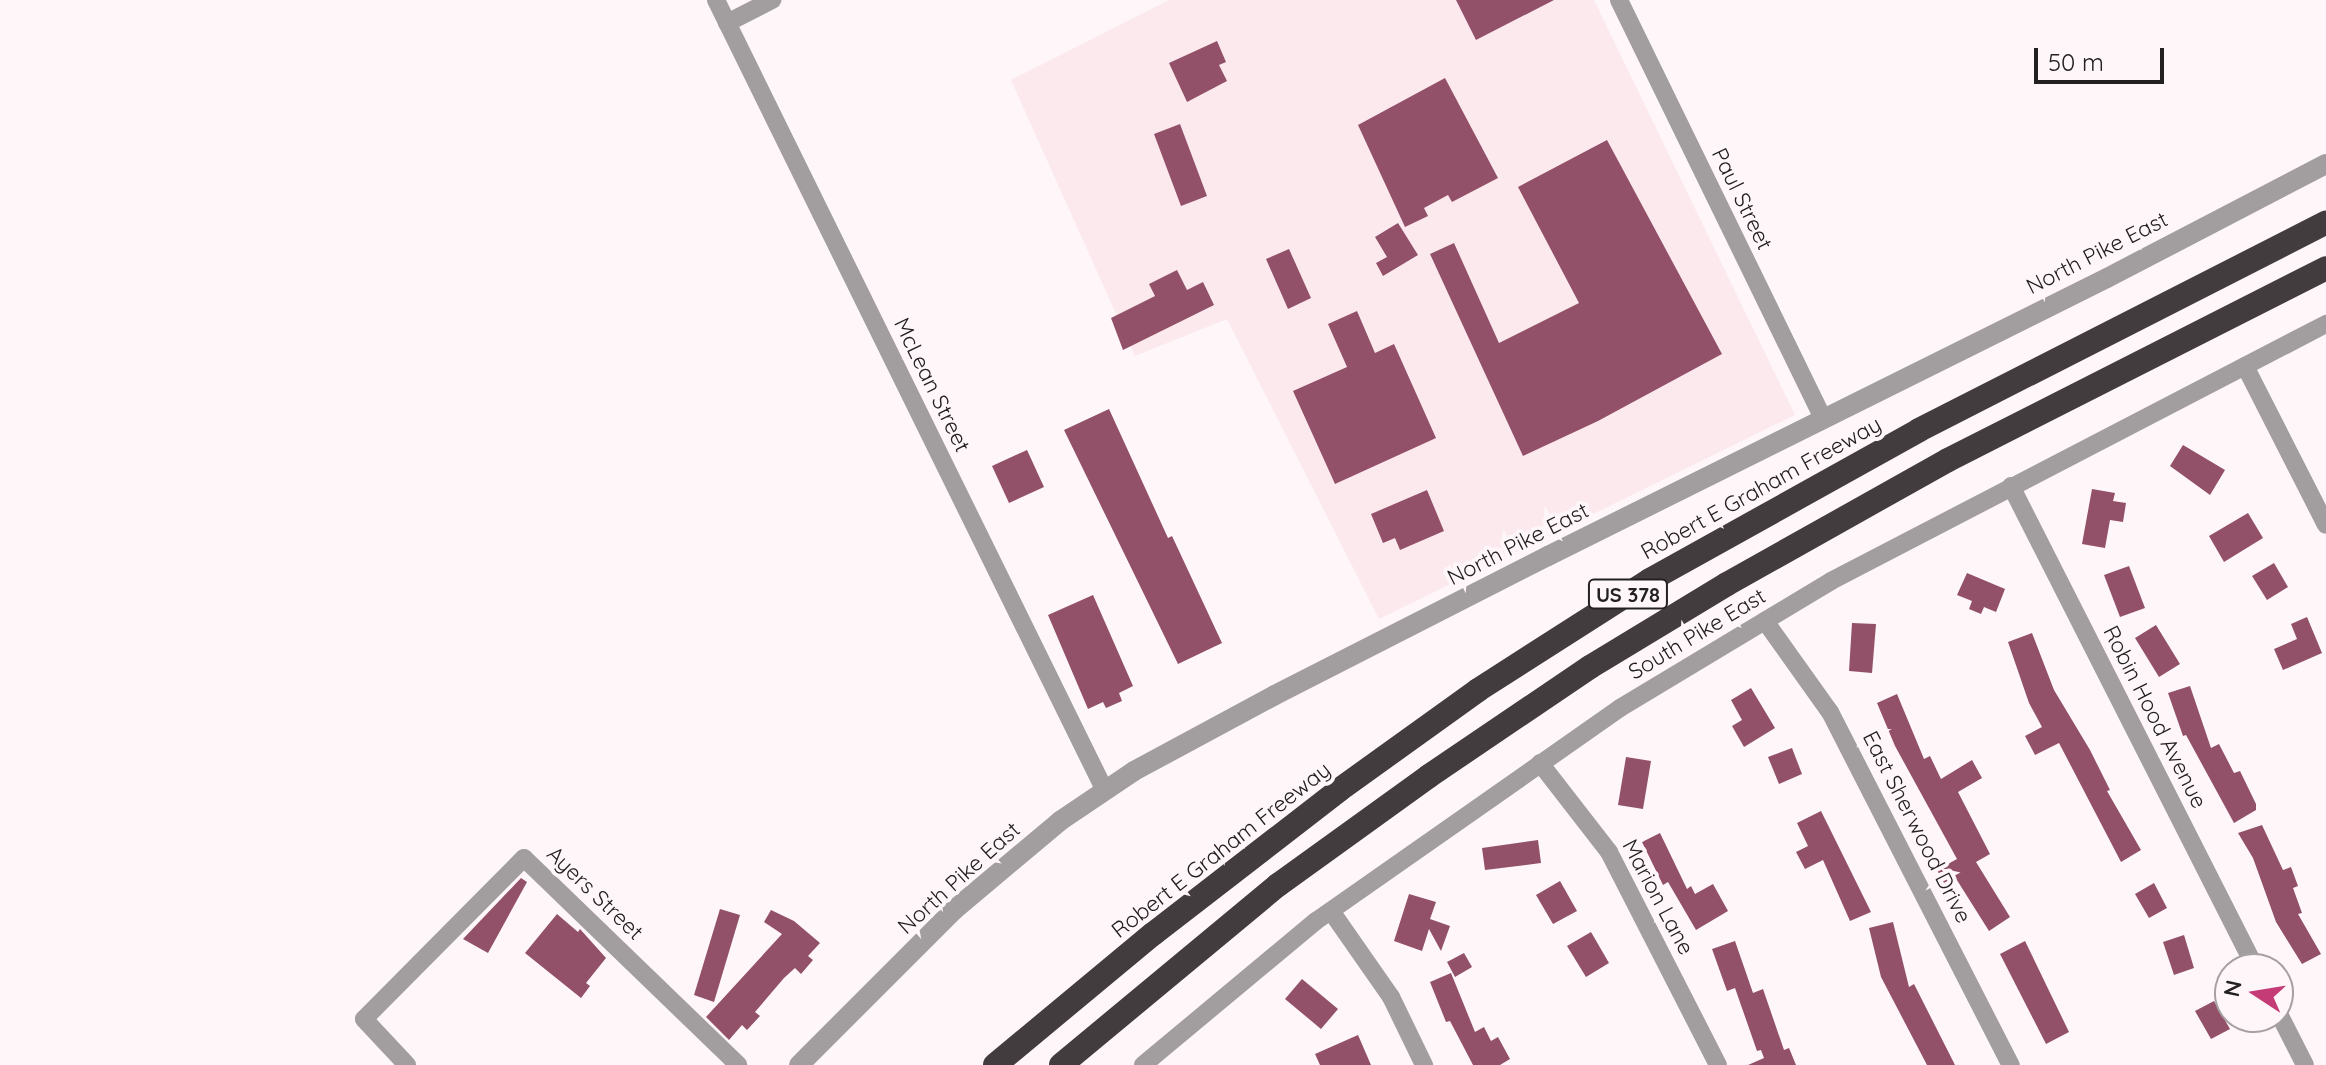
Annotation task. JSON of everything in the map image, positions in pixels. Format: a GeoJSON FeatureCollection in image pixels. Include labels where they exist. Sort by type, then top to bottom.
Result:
{"type":"FeatureCollection","features":[{"type":"Feature","properties":{"kind":"highway","name":"Robert E Graham Freeway"},"geometry":{"type":"LineString","coordinates":[[995,1065],[1153,934],[1339,790],[1478,690],[1650,580],[1919,430],[2326,223]]}},
{"type":"Feature","properties":{"kind":"highway","name":"US 378"},"geometry":{"type":"LineString","coordinates":[[1061,1065],[1278,885],[1429,776],[1590,667],[1727,584],[1948,460],[2326,268]]}},
{"type":"Feature","properties":{"kind":"street","name":"McLean Street"},"geometry":{"type":"LineString","coordinates":[[716,0],[1105,791]]}},
{"type":"Feature","properties":{"kind":"street"},"geometry":{"type":"LineString","coordinates":[[727,23],[772,0]]}},
{"type":"Feature","properties":{"kind":"street","name":"Paul Street"},"geometry":{"type":"LineString","coordinates":[[1619,0],[1823,418]]}},
{"type":"Feature","properties":{"kind":"street","name":"North Pike East"},"geometry":{"type":"LineString","coordinates":[[799,1065],[954,910],[1060,821],[1105,791],[1275,695],[2326,164]]}},
{"type":"Feature","properties":{"kind":"street","name":"South Pike East"},"geometry":{"type":"LineString","coordinates":[[1143,1065],[1331,911],[1620,708],[1831,581],[2326,324]]}},
{"type":"Feature","properties":{"kind":"street"},"geometry":{"type":"LineString","coordinates":[[2245,366],[2326,525]]}},
{"type":"Feature","properties":{"kind":"street","name":"Robin Hood Avenue"},"geometry":{"type":"LineString","coordinates":[[2011,486],[2248,953]]}},
{"type":"Feature","properties":{"kind":"street","name":"East Sherwood Drive"},"geometry":{"type":"LineString","coordinates":[[1765,621],[1830,712],[2011,1065]]}},
{"type":"Feature","properties":{"kind":"street","name":"Marion Lane"},"geometry":{"type":"LineString","coordinates":[[1540,763],[1609,852],[1718,1065]]}},
{"type":"Feature","properties":{"kind":"street","name":"Ayers Street"},"geometry":{"type":"LineString","coordinates":[[407,1065],[364,1019],[524,858],[738,1065]]}},
{"type":"Feature","properties":{"kind":"street"},"geometry":{"type":"LineString","coordinates":[[1331,911],[1391,997],[1424,1065]]}},
{"type":"Feature","properties":{"kind":"street"},"geometry":{"type":"LineString","coordinates":[[2289,1033],[2305,1065]]}},
{"type":"Feature","properties":{"kind":"shaded area"},"geometry":{"type":"Polygon","coordinates":[[[1169,0],[1594,0],[1795,415],[1379,619],[1227,319],[1135,356],[1011,80],[1169,0]]]}},
{"type":"Feature","properties":{"kind":"building"},"geometry":{"type":"Polygon","coordinates":[[[1456,0],[1554,0],[1476,40],[1456,0]]]}},
{"type":"Feature","properties":{"kind":"building"},"geometry":{"type":"Polygon","coordinates":[[[1217,41],[1226,62],[1219,65],[1227,81],[1187,102],[1169,63],[1217,41]]]}},
{"type":"Feature","properties":{"kind":"building"},"geometry":{"type":"Polygon","coordinates":[[[1445,78],[1498,178],[1452,202],[1448,195],[1424,208],[1428,216],[1405,227],[1358,125],[1445,78]]]}},
{"type":"Feature","properties":{"kind":"building"},"geometry":{"type":"Polygon","coordinates":[[[1180,124],[1207,196],[1181,206],[1154,134],[1180,124]]]}},
{"type":"Feature","properties":{"kind":"building"},"geometry":{"type":"Polygon","coordinates":[[[1607,140],[1722,354],[1598,421],[1523,456],[1430,254],[1454,243],[1499,343],[1579,303],[1518,187],[1607,140]]]}},
{"type":"Feature","properties":{"kind":"building"},"geometry":{"type":"Polygon","coordinates":[[[1398,223],[1418,255],[1383,276],[1376,263],[1387,257],[1375,237],[1398,223]]]}},
{"type":"Feature","properties":{"kind":"building"},"geometry":{"type":"Polygon","coordinates":[[[1289,249],[1311,298],[1288,309],[1266,259],[1289,249]]]}},
{"type":"Feature","properties":{"kind":"building"},"geometry":{"type":"Polygon","coordinates":[[[1177,270],[1187,290],[1203,282],[1214,305],[1123,350],[1111,318],[1155,296],[1149,284],[1177,270]]]}},
{"type":"Feature","properties":{"kind":"building"},"geometry":{"type":"Polygon","coordinates":[[[1357,311],[1375,353],[1394,344],[1436,438],[1335,484],[1293,391],[1347,367],[1328,324],[1357,311]]]}},
{"type":"Feature","properties":{"kind":"building"},"geometry":{"type":"Polygon","coordinates":[[[1109,409],[1168,538],[1172,536],[1222,643],[1178,664],[1064,430],[1109,409]]]}},
{"type":"Feature","properties":{"kind":"building"},"geometry":{"type":"Polygon","coordinates":[[[2183,445],[2225,470],[2210,495],[2170,466],[2183,445]]]}},
{"type":"Feature","properties":{"kind":"building"},"geometry":{"type":"Polygon","coordinates":[[[1027,450],[1044,487],[1009,503],[992,466],[1027,450]]]}},
{"type":"Feature","properties":{"kind":"building"},"geometry":{"type":"Polygon","coordinates":[[[2092,489],[2115,493],[2113,501],[2126,503],[2123,522],[2110,520],[2105,548],[2082,544],[2092,489]]]}},
{"type":"Feature","properties":{"kind":"building"},"geometry":{"type":"Polygon","coordinates":[[[1427,490],[1444,531],[1400,550],[1395,538],[1383,543],[1371,514],[1427,490]]]}},
{"type":"Feature","properties":{"kind":"building"},"geometry":{"type":"Polygon","coordinates":[[[2248,513],[2263,538],[2224,562],[2209,536],[2248,513]]]}},
{"type":"Feature","properties":{"kind":"building"},"geometry":{"type":"Polygon","coordinates":[[[2274,563],[2288,587],[2267,600],[2252,576],[2274,563]]]}},
{"type":"Feature","properties":{"kind":"building"},"geometry":{"type":"Polygon","coordinates":[[[2129,566],[2145,608],[2120,617],[2104,575],[2129,566]]]}},
{"type":"Feature","properties":{"kind":"building"},"geometry":{"type":"Polygon","coordinates":[[[1967,573],[2005,589],[1996,612],[1984,607],[1981,614],[1969,609],[1972,601],[1957,595],[1967,573]]]}},
{"type":"Feature","properties":{"kind":"building"},"geometry":{"type":"Polygon","coordinates":[[[1093,595],[1133,686],[1119,693],[1122,701],[1106,708],[1103,702],[1088,709],[1048,615],[1093,595]]]}},
{"type":"Feature","properties":{"kind":"building"},"geometry":{"type":"Polygon","coordinates":[[[2307,617],[2322,653],[2283,670],[2274,649],[2297,639],[2291,624],[2307,617]]]}},
{"type":"Feature","properties":{"kind":"building"},"geometry":{"type":"Polygon","coordinates":[[[1852,623],[1876,624],[1872,673],[1849,671],[1852,623]]]}},
{"type":"Feature","properties":{"kind":"building"},"geometry":{"type":"Polygon","coordinates":[[[2156,625],[2180,664],[2159,677],[2135,638],[2156,625]]]}},
{"type":"Feature","properties":{"kind":"building"},"geometry":{"type":"Polygon","coordinates":[[[2032,633],[2054,690],[2090,750],[2110,790],[2107,791],[2141,850],[2121,862],[2059,743],[2035,755],[2025,736],[2042,727],[2029,703],[2008,642],[2032,633]]]}},
{"type":"Feature","properties":{"kind":"building"},"geometry":{"type":"Polygon","coordinates":[[[2190,686],[2211,748],[2219,744],[2234,773],[2240,771],[2256,804],[2256,810],[2234,823],[2186,735],[2183,736],[2168,693],[2190,686]]]}},
{"type":"Feature","properties":{"kind":"building"},"geometry":{"type":"Polygon","coordinates":[[[1751,688],[1775,728],[1744,747],[1732,726],[1742,720],[1731,700],[1751,688]]]}},
{"type":"Feature","properties":{"kind":"building"},"geometry":{"type":"Polygon","coordinates":[[[1897,694],[1924,759],[1930,756],[1941,779],[1972,760],[1982,778],[1958,792],[1990,854],[1976,862],[2010,917],[1989,931],[1955,877],[1944,883],[1937,870],[1957,859],[1895,746],[1877,703],[1897,694]]]}},
{"type":"Feature","properties":{"kind":"building"},"geometry":{"type":"Polygon","coordinates":[[[1792,748],[1802,774],[1779,784],[1768,757],[1792,748]]]}},
{"type":"Feature","properties":{"kind":"building"},"geometry":{"type":"Polygon","coordinates":[[[1626,757],[1651,761],[1643,809],[1618,805],[1626,757]]]}},
{"type":"Feature","properties":{"kind":"building"},"geometry":{"type":"Polygon","coordinates":[[[1821,811],[1871,912],[1850,921],[1823,860],[1805,869],[1796,852],[1808,846],[1797,823],[1821,811]]]}},
{"type":"Feature","properties":{"kind":"building"},"geometry":{"type":"Polygon","coordinates":[[[2262,825],[2283,870],[2291,867],[2298,886],[2293,888],[2302,913],[2298,914],[2321,954],[2302,964],[2276,922],[2253,858],[2238,833],[2262,825]]]}},
{"type":"Feature","properties":{"kind":"building"},"geometry":{"type":"Polygon","coordinates":[[[1660,833],[1687,889],[1691,886],[1695,894],[1713,884],[1728,911],[1696,930],[1668,882],[1663,885],[1642,842],[1660,833]]]}},
{"type":"Feature","properties":{"kind":"building"},"geometry":{"type":"Polygon","coordinates":[[[1538,840],[1541,863],[1485,870],[1482,848],[1538,840]]]}},
{"type":"Feature","properties":{"kind":"building"},"geometry":{"type":"Polygon","coordinates":[[[521,878],[527,882],[488,953],[463,939],[521,878]]]}},
{"type":"Feature","properties":{"kind":"building"},"geometry":{"type":"Polygon","coordinates":[[[1560,881],[1577,911],[1553,924],[1536,895],[1560,881]]]}},
{"type":"Feature","properties":{"kind":"building"},"geometry":{"type":"Polygon","coordinates":[[[2154,883],[2167,908],[2149,918],[2135,894],[2154,883]]]}},
{"type":"Feature","properties":{"kind":"building"},"geometry":{"type":"Polygon","coordinates":[[[1409,894],[1436,902],[1430,919],[1450,926],[1441,951],[1429,929],[1422,951],[1394,941],[1409,894]]]}},
{"type":"Feature","properties":{"kind":"building"},"geometry":{"type":"Polygon","coordinates":[[[720,909],[740,915],[714,1002],[694,995],[720,909]]]}},
{"type":"Feature","properties":{"kind":"building"},"geometry":{"type":"Polygon","coordinates":[[[771,910],[794,921],[820,943],[808,956],[813,960],[801,974],[795,968],[784,978],[755,1012],[760,1016],[747,1030],[742,1025],[729,1040],[706,1017],[782,934],[764,922],[771,910]]]}},
{"type":"Feature","properties":{"kind":"building"},"geometry":{"type":"Polygon","coordinates":[[[557,914],[578,932],[580,929],[606,958],[586,983],[590,986],[581,998],[525,953],[557,914]]]}},
{"type":"Feature","properties":{"kind":"building"},"geometry":{"type":"Polygon","coordinates":[[[1893,922],[1909,987],[1914,984],[1955,1065],[1927,1065],[1881,977],[1869,928],[1893,922]]]}},
{"type":"Feature","properties":{"kind":"building"},"geometry":{"type":"Polygon","coordinates":[[[1591,932],[1609,963],[1586,977],[1567,946],[1591,932]]]}},
{"type":"Feature","properties":{"kind":"building"},"geometry":{"type":"Polygon","coordinates":[[[2184,935],[2194,968],[2174,975],[2163,942],[2184,935]]]}},
{"type":"Feature","properties":{"kind":"building"},"geometry":{"type":"Polygon","coordinates":[[[1735,941],[1753,993],[1763,989],[1784,1050],[1789,1048],[1796,1065],[1748,1065],[1764,1058],[1761,1050],[1757,1051],[1735,988],[1727,991],[1712,949],[1735,941]]]}},
{"type":"Feature","properties":{"kind":"building"},"geometry":{"type":"Polygon","coordinates":[[[2025,941],[2069,1032],[2046,1044],[2000,954],[2025,941]]]}},
{"type":"Feature","properties":{"kind":"building"},"geometry":{"type":"Polygon","coordinates":[[[1464,953],[1472,967],[1455,977],[1447,962],[1464,953]]]}},
{"type":"Feature","properties":{"kind":"building"},"geometry":{"type":"Polygon","coordinates":[[[1451,973],[1475,1032],[1484,1027],[1491,1041],[1498,1037],[1510,1059],[1500,1065],[1473,1065],[1450,1021],[1446,1022],[1430,982],[1451,973]]]}},
{"type":"Feature","properties":{"kind":"building"},"geometry":{"type":"Polygon","coordinates":[[[1302,979],[1338,1009],[1321,1029],[1285,999],[1302,979]]]}},
{"type":"Feature","properties":{"kind":"building"},"geometry":{"type":"Polygon","coordinates":[[[2214,1001],[2214,1033],[2222,1033],[2211,1039],[2195,1011],[2214,1001]]]}},
{"type":"Feature","properties":{"kind":"building"},"geometry":{"type":"Polygon","coordinates":[[[1358,1035],[1371,1065],[1320,1065],[1315,1054],[1358,1035]]]}}]}
